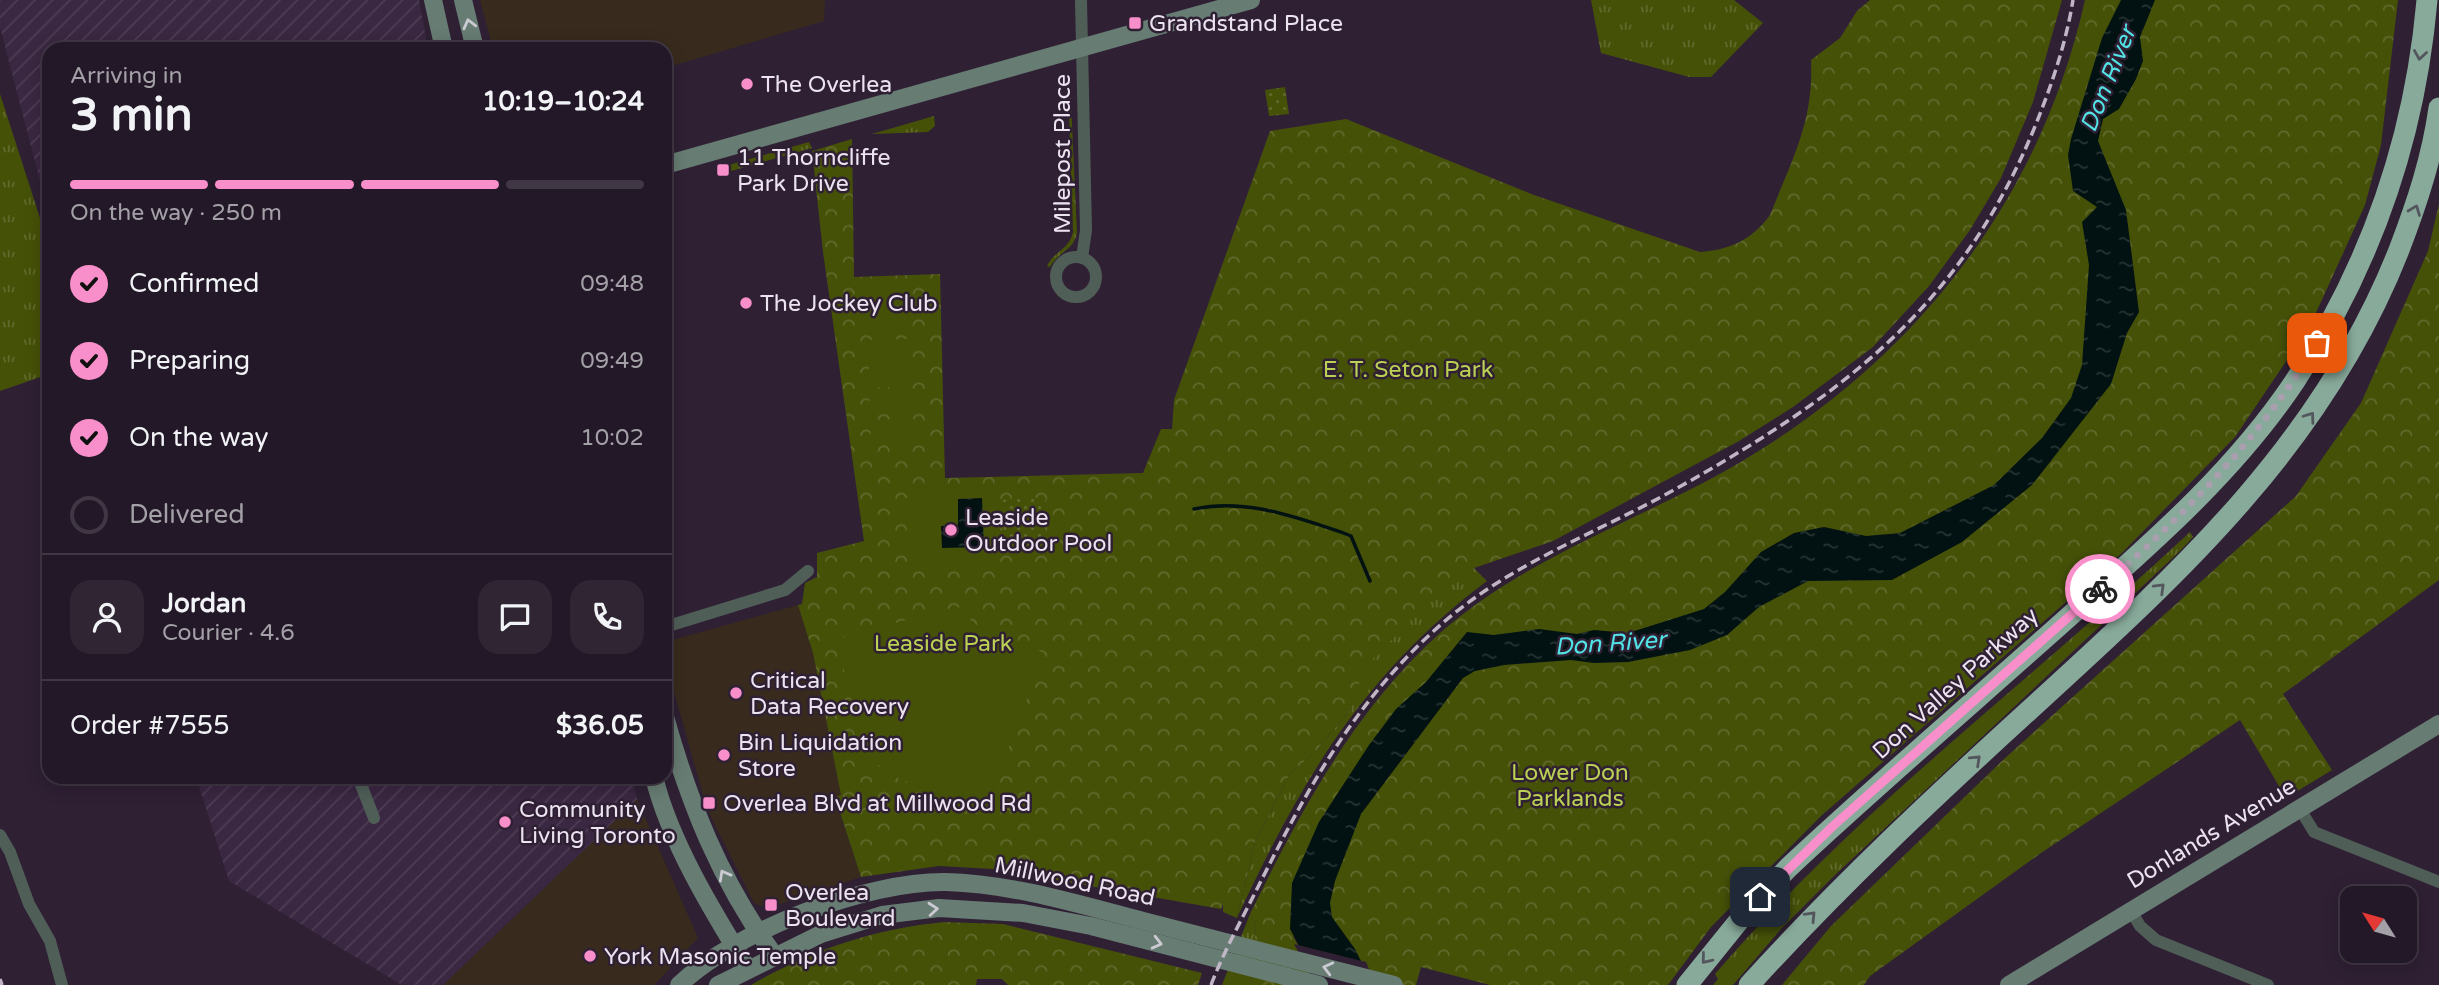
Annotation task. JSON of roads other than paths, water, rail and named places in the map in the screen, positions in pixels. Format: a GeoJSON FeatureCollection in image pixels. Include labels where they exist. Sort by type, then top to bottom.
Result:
{"type":"FeatureCollection","features":[{"type":"Feature","properties":{"kind":"highway","name":"Don Valley Parkway"},"geometry":{"type":"LineString","coordinates":[[1687,985],[1746,912],[1789,867],[2141,552],[2228,466],[2263,424],[2295,381],[2328,324],[2366,251],[2385,205],[2412,110],[2427,0]]}},
{"type":"Feature","properties":{"kind":"highway"},"geometry":{"type":"LineString","coordinates":[[1749,985],[1829,898],[1893,836],[2083,662],[2189,560],[2242,506],[2277,463],[2351,355],[2376,304],[2420,197],[2439,108]]}},
{"type":"Feature","properties":{"kind":"main road"},"geometry":{"type":"LineString","coordinates":[[433,0],[442,42]]}},
{"type":"Feature","properties":{"kind":"main road"},"geometry":{"type":"LineString","coordinates":[[463,0],[473,42]]}},
{"type":"Feature","properties":{"kind":"main road"},"geometry":{"type":"LineString","coordinates":[[672,163],[1082,50],[1251,0]]}},
{"type":"Feature","properties":{"kind":"main road","name":"Donlands Avenue"},"geometry":{"type":"LineString","coordinates":[[2008,985],[2439,724]]}},
{"type":"Feature","properties":{"kind":"main road"},"geometry":{"type":"LineString","coordinates":[[672,738],[698,821],[758,933],[774,955]]}},
{"type":"Feature","properties":{"kind":"main road"},"geometry":{"type":"LineString","coordinates":[[656,784],[661,804],[748,969]]}},
{"type":"Feature","properties":{"kind":"main road","name":"Millwood Road"},"geometry":{"type":"LineString","coordinates":[[679,985],[716,954],[808,911],[882,890],[943,882],[1020,890],[1394,985]]}},
{"type":"Feature","properties":{"kind":"main road","name":"Millwood Road"},"geometry":{"type":"LineString","coordinates":[[718,985],[821,934],[882,915],[939,908],[1018,912],[1091,926],[1319,985]]}},
{"type":"Feature","properties":{"kind":"street"},"geometry":{"type":"LineString","coordinates":[[1081,0],[1082,50]]}},
{"type":"Feature","properties":{"kind":"street","name":"Milepost Place"},"geometry":{"type":"LineString","coordinates":[[1082,50],[1086,230],[1082,258]]}},
{"type":"Feature","properties":{"kind":"street"},"geometry":{"type":"LineString","coordinates":[[672,626],[785,590],[808,571]]}},
{"type":"Feature","properties":{"kind":"street"},"geometry":{"type":"LineString","coordinates":[[361,784],[374,818]]}},
{"type":"Feature","properties":{"kind":"street"},"geometry":{"type":"LineString","coordinates":[[2300,808],[2314,832],[2439,882]]}},
{"type":"Feature","properties":{"kind":"street"},"geometry":{"type":"LineString","coordinates":[[0,835],[10,852],[29,904],[50,941],[62,985]]}},
{"type":"Feature","properties":{"kind":"street"},"geometry":{"type":"LineString","coordinates":[[2130,909],[2140,926],[2156,940],[2268,985]]}},
{"type":"Feature","properties":{"kind":"water","name":"Don River"},"geometry":{"type":"Polygon","coordinates":[[[2121,0],[2155,0],[2140,37],[2143,61],[2136,79],[2119,109],[2103,119],[2098,141],[2126,210],[2139,312],[2127,333],[2111,384],[2032,485],[1962,542],[1892,580],[1808,581],[1759,607],[1727,635],[1690,650],[1628,662],[1594,663],[1571,660],[1504,665],[1475,671],[1463,678],[1361,814],[1335,881],[1330,903],[1332,917],[1355,949],[1373,985],[1320,985],[1290,929],[1292,883],[1319,822],[1369,745],[1396,709],[1426,682],[1467,632],[1494,635],[1539,629],[1577,634],[1594,630],[1628,633],[1704,609],[1725,592],[1761,552],[1794,533],[1824,527],[1866,536],[1900,533],[1994,485],[2042,438],[2071,398],[2082,365],[2089,265],[2082,222],[2097,207],[2073,191],[2068,155],[2102,38],[2121,0]]]}},
{"type":"Feature","properties":{"kind":"water"},"geometry":{"type":"Polygon","coordinates":[[[982,498],[984,547],[942,548],[941,526],[958,525],[958,499],[982,498]]]}},
{"type":"Feature","properties":{"kind":"waterway"},"geometry":{"type":"LineString","coordinates":[[1194,509],[1232,506],[1268,510],[1351,536],[1370,581]]}},
{"type":"Feature","properties":{"kind":"railway"},"geometry":{"type":"LineString","coordinates":[[1211,985],[1227,947],[1277,849],[1317,778],[1361,711],[1414,650],[1445,621],[1500,581],[1681,486],[1796,416],[1847,378],[1893,338],[1935,293],[1973,243],[2007,187],[2048,94],[2073,0]]}},
{"type":"Feature","properties":{"kind":"railway"},"geometry":{"type":"LineString","coordinates":[[0,979],[2,985]]}},
{"type":"Feature","properties":{"kind":"place","name":"Grandstand Place"},"geometry":{"type":"Point","coordinates":[1135,23]}},
{"type":"Feature","properties":{"kind":"place","name":"The Overlea"},"geometry":{"type":"Point","coordinates":[747,84]}},
{"type":"Feature","properties":{"kind":"place","name":"11 Thorncliffe Park Drive"},"geometry":{"type":"Point","coordinates":[723,170]}},
{"type":"Feature","properties":{"kind":"place","name":"The Jockey Club"},"geometry":{"type":"Point","coordinates":[746,303]}},
{"type":"Feature","properties":{"kind":"place","name":"Leaside Outdoor Pool"},"geometry":{"type":"Point","coordinates":[951,530]}},
{"type":"Feature","properties":{"kind":"place","name":"Critical Data Recovery"},"geometry":{"type":"Point","coordinates":[736,693]}},
{"type":"Feature","properties":{"kind":"place","name":"Bin Liquidation Store"},"geometry":{"type":"Point","coordinates":[724,755]}},
{"type":"Feature","properties":{"kind":"place","name":"Overlea Blvd at Millwood Rd"},"geometry":{"type":"Point","coordinates":[709,803]}},
{"type":"Feature","properties":{"kind":"place","name":"Community Living Toronto"},"geometry":{"type":"Point","coordinates":[505,822]}},
{"type":"Feature","properties":{"kind":"place","name":"Overlea Boulevard"},"geometry":{"type":"Point","coordinates":[771,905]}},
{"type":"Feature","properties":{"kind":"place","name":"York Masonic Temple"},"geometry":{"type":"Point","coordinates":[590,956]}},
{"type":"Feature","properties":{"kind":"park label","name":"E. T. Seton Park"},"geometry":{"type":"Point","coordinates":[1408,369]}},
{"type":"Feature","properties":{"kind":"park label","name":"Leaside Park"},"geometry":{"type":"Point","coordinates":[943,643]}},
{"type":"Feature","properties":{"kind":"park label","name":"Lower Don Parklands"},"geometry":{"type":"Point","coordinates":[1570,785]}}]}
